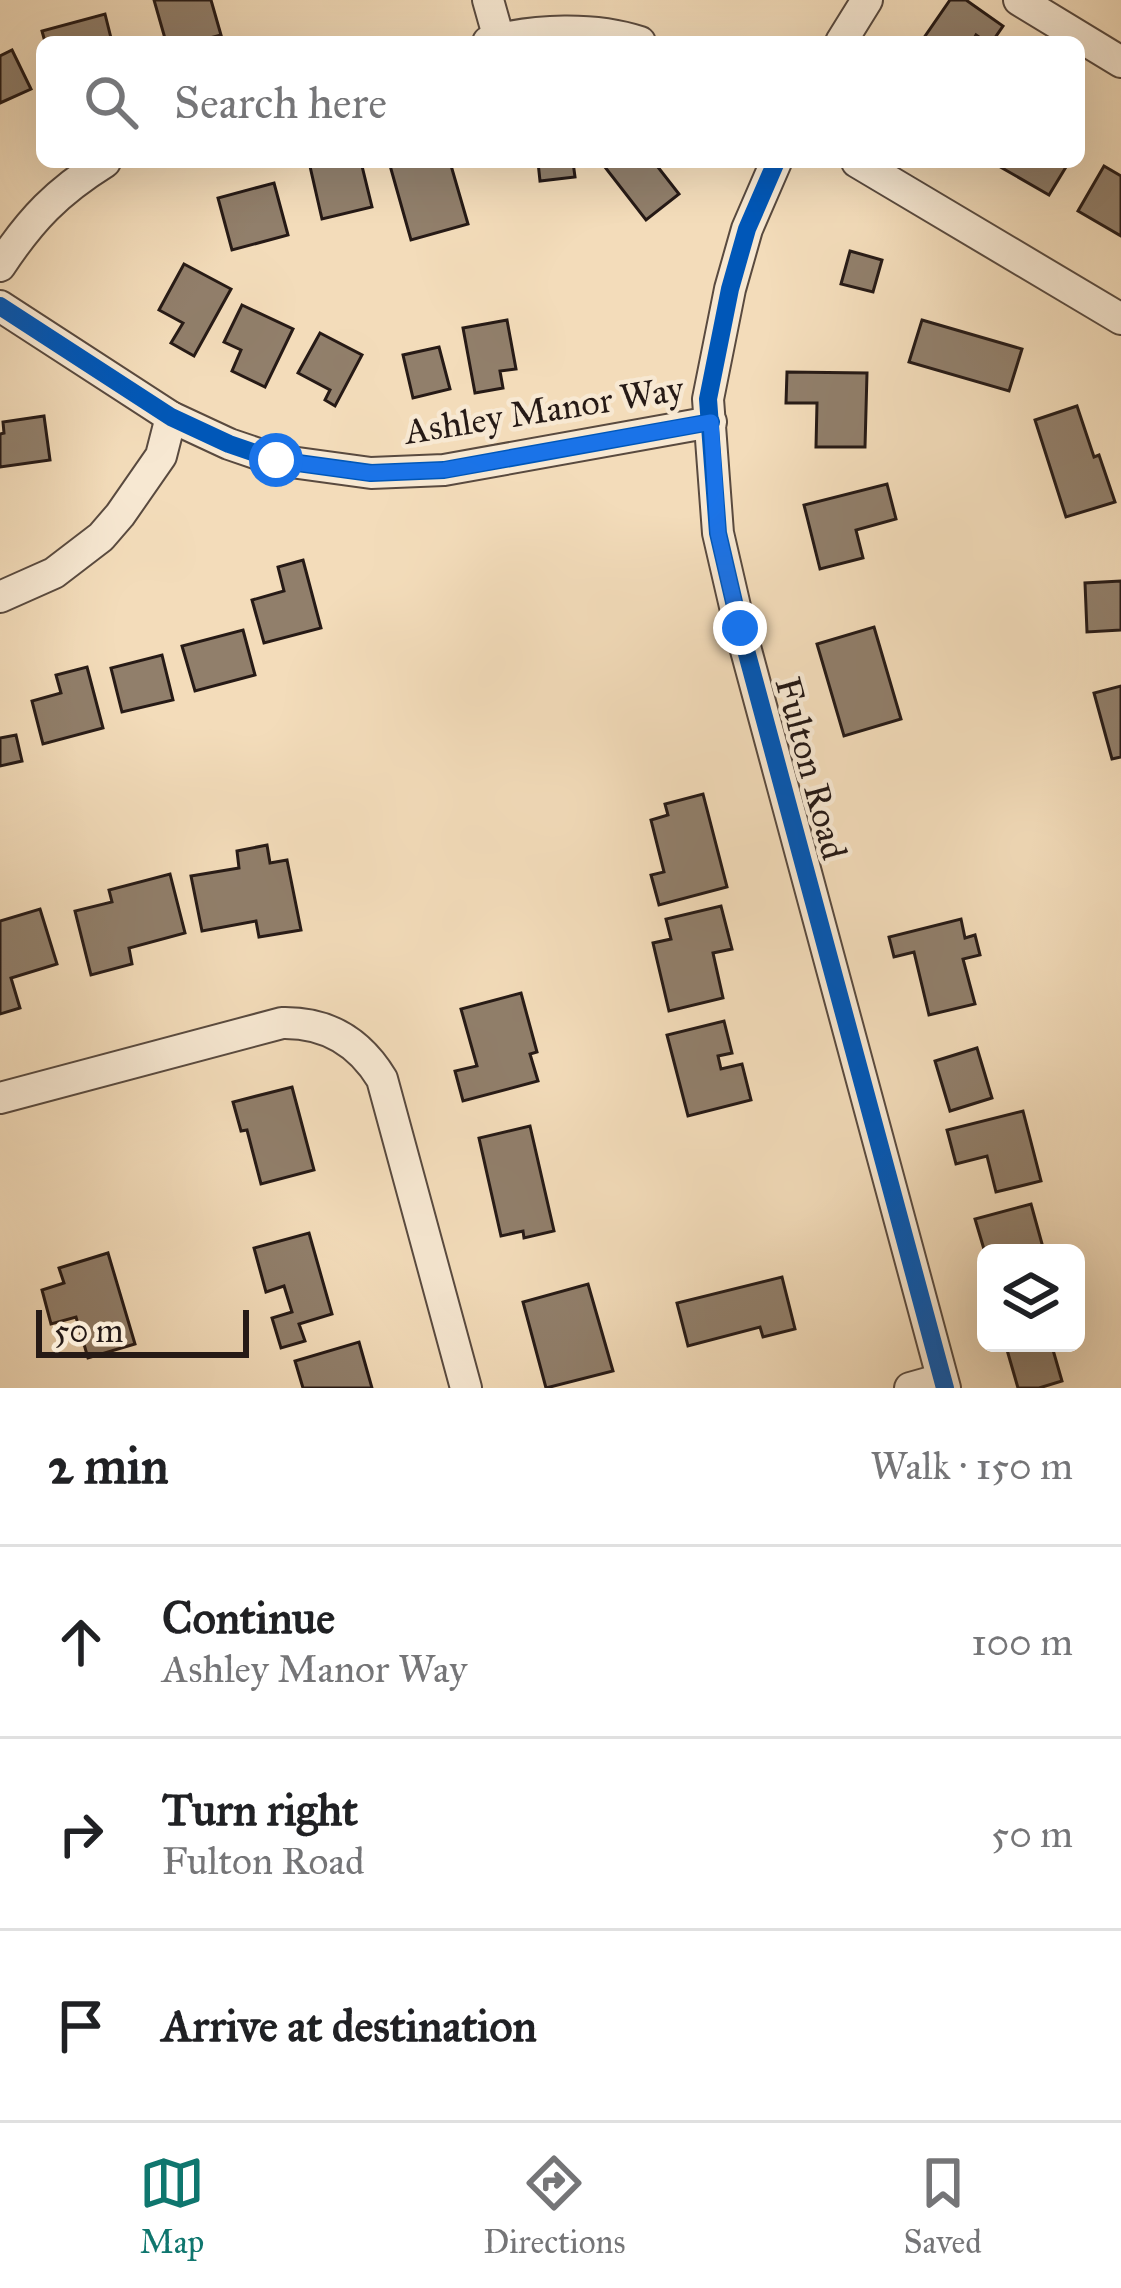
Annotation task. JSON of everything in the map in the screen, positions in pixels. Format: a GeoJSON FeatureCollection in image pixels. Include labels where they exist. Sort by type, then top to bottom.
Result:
{"type":"FeatureCollection","features":[{"type":"Feature","properties":{"kind":"street"},"geometry":{"type":"LineString","coordinates":[[488,0],[493,36]]}},
{"type":"Feature","properties":{"kind":"street"},"geometry":{"type":"LineString","coordinates":[[845,36],[866,0]]}},
{"type":"Feature","properties":{"kind":"street"},"geometry":{"type":"LineString","coordinates":[[1018,0],[1078,36]]}},
{"type":"Feature","properties":{"kind":"street"},"geometry":{"type":"LineString","coordinates":[[530,36],[585,30],[624,36]]}},
{"type":"Feature","properties":{"kind":"street"},"geometry":{"type":"LineString","coordinates":[[1085,40],[1121,62]]}},
{"type":"Feature","properties":{"kind":"street"},"geometry":{"type":"LineString","coordinates":[[0,266],[24,229],[67,186],[96,168]]}},
{"type":"Feature","properties":{"kind":"street","name":"Fulton Road"},"geometry":{"type":"LineString","coordinates":[[773,168],[747,229],[730,289],[708,399],[718,533],[943,1384]]}},
{"type":"Feature","properties":{"kind":"street"},"geometry":{"type":"LineString","coordinates":[[867,168],[1121,319]]}},
{"type":"Feature","properties":{"kind":"street","name":"Ashley Manor Way"},"geometry":{"type":"LineString","coordinates":[[0,306],[171,417],[276,460],[370,473],[444,470],[711,422]]}},
{"type":"Feature","properties":{"kind":"street"},"geometry":{"type":"LineString","coordinates":[[0,597],[54,573],[100,537],[160,456],[171,417]]}},
{"type":"Feature","properties":{"kind":"street"},"geometry":{"type":"LineString","coordinates":[[0,1099],[282,1023],[303,1022],[352,1042],[382,1079],[466,1388]]}},
{"type":"Feature","properties":{"kind":"street"},"geometry":{"type":"LineString","coordinates":[[910,1388],[943,1384]]}},
{"type":"Feature","properties":{"kind":"building"},"geometry":{"type":"Polygon","coordinates":[[[154,0],[211,0],[221,35],[164,36],[154,0]]]}},
{"type":"Feature","properties":{"kind":"building"},"geometry":{"type":"Polygon","coordinates":[[[950,0],[966,0],[1003,26],[996,36],[925,36],[950,0]]]}},
{"type":"Feature","properties":{"kind":"building"},"geometry":{"type":"Polygon","coordinates":[[[105,14],[110,36],[43,36],[42,31],[105,14]]]}},
{"type":"Feature","properties":{"kind":"building"},"geometry":{"type":"Polygon","coordinates":[[[12,50],[31,89],[0,103],[0,56],[12,50]]]}},
{"type":"Feature","properties":{"kind":"building"},"geometry":{"type":"Polygon","coordinates":[[[1104,166],[1121,176],[1121,236],[1078,211],[1104,166]]]}},
{"type":"Feature","properties":{"kind":"building"},"geometry":{"type":"Polygon","coordinates":[[[310,168],[362,168],[372,207],[322,219],[310,168]]]}},
{"type":"Feature","properties":{"kind":"building"},"geometry":{"type":"Polygon","coordinates":[[[391,168],[452,168],[468,224],[411,240],[391,168]]]}},
{"type":"Feature","properties":{"kind":"building"},"geometry":{"type":"Polygon","coordinates":[[[539,168],[574,168],[575,177],[540,181],[539,168]]]}},
{"type":"Feature","properties":{"kind":"building"},"geometry":{"type":"Polygon","coordinates":[[[606,168],[659,168],[679,194],[646,220],[606,168]]]}},
{"type":"Feature","properties":{"kind":"building"},"geometry":{"type":"Polygon","coordinates":[[[1002,168],[1065,168],[1049,195],[1002,168]]]}},
{"type":"Feature","properties":{"kind":"building"},"geometry":{"type":"Polygon","coordinates":[[[274,183],[288,235],[232,250],[218,198],[274,183]]]}},
{"type":"Feature","properties":{"kind":"building"},"geometry":{"type":"Polygon","coordinates":[[[850,251],[882,260],[873,292],[841,284],[850,251]]]}},
{"type":"Feature","properties":{"kind":"building"},"geometry":{"type":"Polygon","coordinates":[[[184,264],[231,289],[194,356],[171,343],[183,323],[159,310],[184,264]]]}},
{"type":"Feature","properties":{"kind":"building"},"geometry":{"type":"Polygon","coordinates":[[[242,305],[293,329],[265,387],[232,371],[241,350],[224,342],[242,305]]]}},
{"type":"Feature","properties":{"kind":"building"},"geometry":{"type":"Polygon","coordinates":[[[507,320],[516,369],[500,371],[503,388],[475,393],[463,328],[507,320]]]}},
{"type":"Feature","properties":{"kind":"building"},"geometry":{"type":"Polygon","coordinates":[[[922,320],[1022,349],[1009,391],[909,362],[922,320]]]}},
{"type":"Feature","properties":{"kind":"building"},"geometry":{"type":"Polygon","coordinates":[[[320,333],[362,355],[335,406],[325,400],[330,390],[298,373],[320,333]]]}},
{"type":"Feature","properties":{"kind":"building"},"geometry":{"type":"Polygon","coordinates":[[[439,347],[450,389],[413,398],[403,355],[439,347]]]}},
{"type":"Feature","properties":{"kind":"building"},"geometry":{"type":"Polygon","coordinates":[[[787,372],[867,373],[865,447],[816,447],[817,403],[786,403],[787,372]]]}},
{"type":"Feature","properties":{"kind":"building"},"geometry":{"type":"Polygon","coordinates":[[[1077,406],[1115,502],[1066,517],[1035,420],[1077,406]]]}},
{"type":"Feature","properties":{"kind":"building"},"geometry":{"type":"Polygon","coordinates":[[[44,416],[50,460],[0,467],[3,422],[44,416]]]}},
{"type":"Feature","properties":{"kind":"building"},"geometry":{"type":"Polygon","coordinates":[[[887,484],[896,519],[856,530],[863,558],[820,569],[804,505],[887,484]]]}},
{"type":"Feature","properties":{"kind":"building"},"geometry":{"type":"Polygon","coordinates":[[[303,560],[321,628],[264,643],[252,600],[284,591],[278,567],[303,560]]]}},
{"type":"Feature","properties":{"kind":"building"},"geometry":{"type":"Polygon","coordinates":[[[1121,581],[1121,630],[1087,632],[1085,583],[1121,581]]]}},
{"type":"Feature","properties":{"kind":"building"},"geometry":{"type":"Polygon","coordinates":[[[874,627],[901,719],[844,736],[817,644],[874,627]]]}},
{"type":"Feature","properties":{"kind":"building"},"geometry":{"type":"Polygon","coordinates":[[[243,630],[255,675],[195,691],[182,646],[243,630]]]}},
{"type":"Feature","properties":{"kind":"building"},"geometry":{"type":"Polygon","coordinates":[[[162,655],[173,700],[122,712],[111,668],[162,655]]]}},
{"type":"Feature","properties":{"kind":"building"},"geometry":{"type":"Polygon","coordinates":[[[87,667],[103,728],[43,744],[32,701],[61,693],[56,675],[87,667]]]}},
{"type":"Feature","properties":{"kind":"building"},"geometry":{"type":"Polygon","coordinates":[[[1121,686],[1121,757],[1112,759],[1094,693],[1121,686]]]}},
{"type":"Feature","properties":{"kind":"building"},"geometry":{"type":"Polygon","coordinates":[[[16,735],[22,761],[0,766],[0,738],[16,735]]]}},
{"type":"Feature","properties":{"kind":"building"},"geometry":{"type":"Polygon","coordinates":[[[703,794],[727,887],[659,905],[651,875],[664,872],[651,820],[668,815],[665,804],[703,794]]]}},
{"type":"Feature","properties":{"kind":"building"},"geometry":{"type":"Polygon","coordinates":[[[267,845],[270,863],[287,860],[301,930],[259,937],[256,921],[202,931],[191,876],[239,868],[237,851],[267,845]]]}},
{"type":"Feature","properties":{"kind":"building"},"geometry":{"type":"Polygon","coordinates":[[[170,874],[185,933],[129,948],[132,964],[91,975],[75,911],[112,902],[109,890],[170,874]]]}},
{"type":"Feature","properties":{"kind":"building"},"geometry":{"type":"Polygon","coordinates":[[[721,906],[732,949],[713,953],[723,998],[669,1011],[653,943],[671,939],[666,919],[721,906]]]}},
{"type":"Feature","properties":{"kind":"building"},"geometry":{"type":"Polygon","coordinates":[[[40,909],[57,964],[11,978],[20,1008],[0,1014],[0,921],[40,909]]]}},
{"type":"Feature","properties":{"kind":"building"},"geometry":{"type":"Polygon","coordinates":[[[961,919],[965,938],[975,935],[980,955],[963,959],[975,1004],[929,1015],[914,952],[894,957],[889,937],[961,919]]]}},
{"type":"Feature","properties":{"kind":"building"},"geometry":{"type":"Polygon","coordinates":[[[521,993],[537,1052],[530,1054],[538,1081],[463,1101],[455,1071],[477,1066],[461,1009],[521,993]]]}},
{"type":"Feature","properties":{"kind":"building"},"geometry":{"type":"Polygon","coordinates":[[[724,1021],[732,1053],[718,1056],[721,1069],[742,1064],[751,1100],[688,1116],[667,1035],[724,1021]]]}},
{"type":"Feature","properties":{"kind":"building"},"geometry":{"type":"Polygon","coordinates":[[[977,1048],[992,1098],[950,1111],[935,1061],[977,1048]]]}},
{"type":"Feature","properties":{"kind":"building"},"geometry":{"type":"Polygon","coordinates":[[[292,1087],[314,1170],[261,1184],[247,1130],[241,1131],[233,1102],[292,1087]]]}},
{"type":"Feature","properties":{"kind":"building"},"geometry":{"type":"Polygon","coordinates":[[[1023,1111],[1041,1181],[996,1192],[987,1156],[956,1164],[947,1130],[1023,1111]]]}},
{"type":"Feature","properties":{"kind":"building"},"geometry":{"type":"Polygon","coordinates":[[[530,1126],[554,1231],[524,1238],[523,1231],[501,1236],[479,1138],[530,1126]]]}},
{"type":"Feature","properties":{"kind":"building"},"geometry":{"type":"Polygon","coordinates":[[[1031,1204],[1042,1244],[982,1244],[975,1219],[1031,1204]]]}},
{"type":"Feature","properties":{"kind":"building"},"geometry":{"type":"Polygon","coordinates":[[[309,1233],[332,1314],[299,1324],[305,1341],[281,1348],[272,1318],[292,1312],[284,1286],[266,1292],[254,1248],[309,1233]]]}},
{"type":"Feature","properties":{"kind":"building"},"geometry":{"type":"Polygon","coordinates":[[[108,1253],[135,1344],[88,1358],[76,1317],[51,1324],[42,1290],[64,1283],[59,1268],[108,1253]]]}},
{"type":"Feature","properties":{"kind":"building"},"geometry":{"type":"Polygon","coordinates":[[[782,1277],[795,1329],[763,1337],[760,1327],[688,1346],[677,1303],[782,1277]]]}},
{"type":"Feature","properties":{"kind":"building"},"geometry":{"type":"Polygon","coordinates":[[[588,1284],[613,1371],[546,1388],[523,1302],[588,1284]]]}},
{"type":"Feature","properties":{"kind":"building"},"geometry":{"type":"Polygon","coordinates":[[[359,1342],[372,1388],[303,1388],[295,1361],[359,1342]]]}},
{"type":"Feature","properties":{"kind":"building"},"geometry":{"type":"Polygon","coordinates":[[[1008,1352],[1054,1352],[1062,1381],[1018,1388],[1008,1352]]]}},
{"type":"Feature","properties":{"kind":"cycle path"},"geometry":{"type":"LineString","coordinates":[[773,168],[747,229],[730,289],[708,399],[718,533],[945,1388]]}},
{"type":"Feature","properties":{"kind":"cycle path"},"geometry":{"type":"LineString","coordinates":[[0,306],[171,417],[276,460],[371,473],[444,470],[711,422]]}},
{"type":"Feature","properties":{"kind":"route"},"geometry":{"type":"LineString","coordinates":[[276,460],[370,473],[444,470],[711,422],[718,533],[740,628]]}}]}
